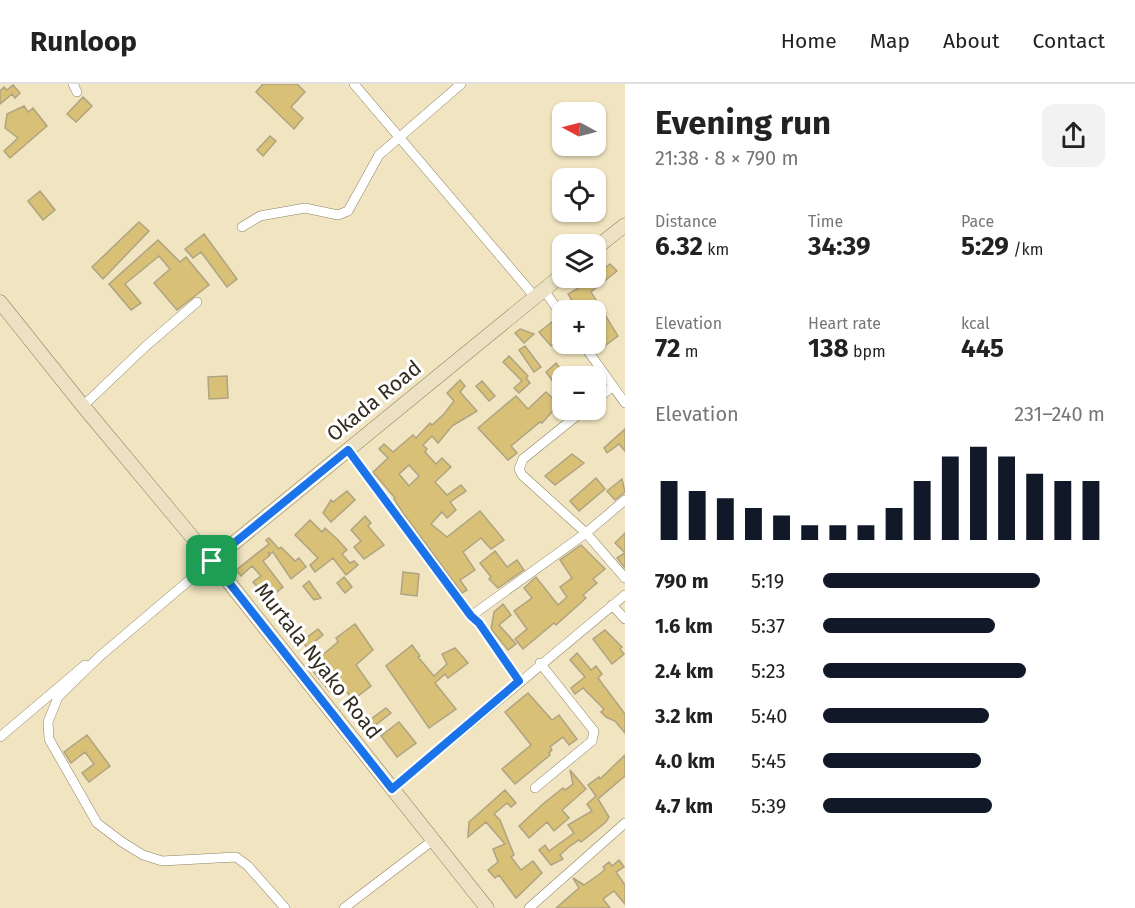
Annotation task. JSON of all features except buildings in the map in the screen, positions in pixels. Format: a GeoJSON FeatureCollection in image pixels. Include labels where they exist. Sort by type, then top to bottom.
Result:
{"type":"FeatureCollection","features":[{"type":"Feature","properties":{"kind":"street"},"geometry":{"type":"LineString","coordinates":[[354,84],[400,139],[552,305]]}},
{"type":"Feature","properties":{"kind":"street"},"geometry":{"type":"LineString","coordinates":[[242,227],[260,216],[305,208],[344,214],[351,208],[376,159],[461,84]]}},
{"type":"Feature","properties":{"kind":"street"},"geometry":{"type":"LineString","coordinates":[[606,240],[625,225]]}},
{"type":"Feature","properties":{"kind":"street","name":"Okada Road"},"geometry":{"type":"LineString","coordinates":[[212,561],[552,283]]}},
{"type":"Feature","properties":{"kind":"street","name":"Murtala Nyako Road"},"geometry":{"type":"LineString","coordinates":[[0,302],[212,561],[487,908]]}},
{"type":"Feature","properties":{"kind":"street"},"geometry":{"type":"LineString","coordinates":[[83,406],[146,345],[197,303]]}},
{"type":"Feature","properties":{"kind":"street"},"geometry":{"type":"LineString","coordinates":[[590,354],[625,403]]}},
{"type":"Feature","properties":{"kind":"street"},"geometry":{"type":"LineString","coordinates":[[606,392],[613,386]]}},
{"type":"Feature","properties":{"kind":"street"},"geometry":{"type":"LineString","coordinates":[[572,420],[523,459],[519,469],[522,475],[586,533],[625,578]]}},
{"type":"Feature","properties":{"kind":"street"},"geometry":{"type":"LineString","coordinates":[[348,450],[471,616],[479,623],[519,681]]}},
{"type":"Feature","properties":{"kind":"street"},"geometry":{"type":"LineString","coordinates":[[471,616],[586,533],[625,500]]}},
{"type":"Feature","properties":{"kind":"street"},"geometry":{"type":"LineString","coordinates":[[212,561],[99,656],[58,697],[48,722],[49,739],[97,823],[150,858],[162,861],[230,857],[242,860],[285,908]]}},
{"type":"Feature","properties":{"kind":"street"},"geometry":{"type":"LineString","coordinates":[[392,789],[540,663],[625,595]]}},
{"type":"Feature","properties":{"kind":"street"},"geometry":{"type":"LineString","coordinates":[[612,605],[625,620]]}},
{"type":"Feature","properties":{"kind":"street"},"geometry":{"type":"LineString","coordinates":[[0,737],[73,673],[99,656]]}},
{"type":"Feature","properties":{"kind":"street"},"geometry":{"type":"LineString","coordinates":[[535,788],[592,741],[594,731],[540,663]]}},
{"type":"Feature","properties":{"kind":"street"},"geometry":{"type":"LineString","coordinates":[[529,908],[625,823]]}},
{"type":"Feature","properties":{"kind":"street"},"geometry":{"type":"LineString","coordinates":[[344,908],[432,841]]}},
{"type":"Feature","properties":{"kind":"route"},"geometry":{"type":"LineString","coordinates":[[348,450],[471,616],[479,623],[519,681],[392,789],[212,561],[348,450]]}}]}
